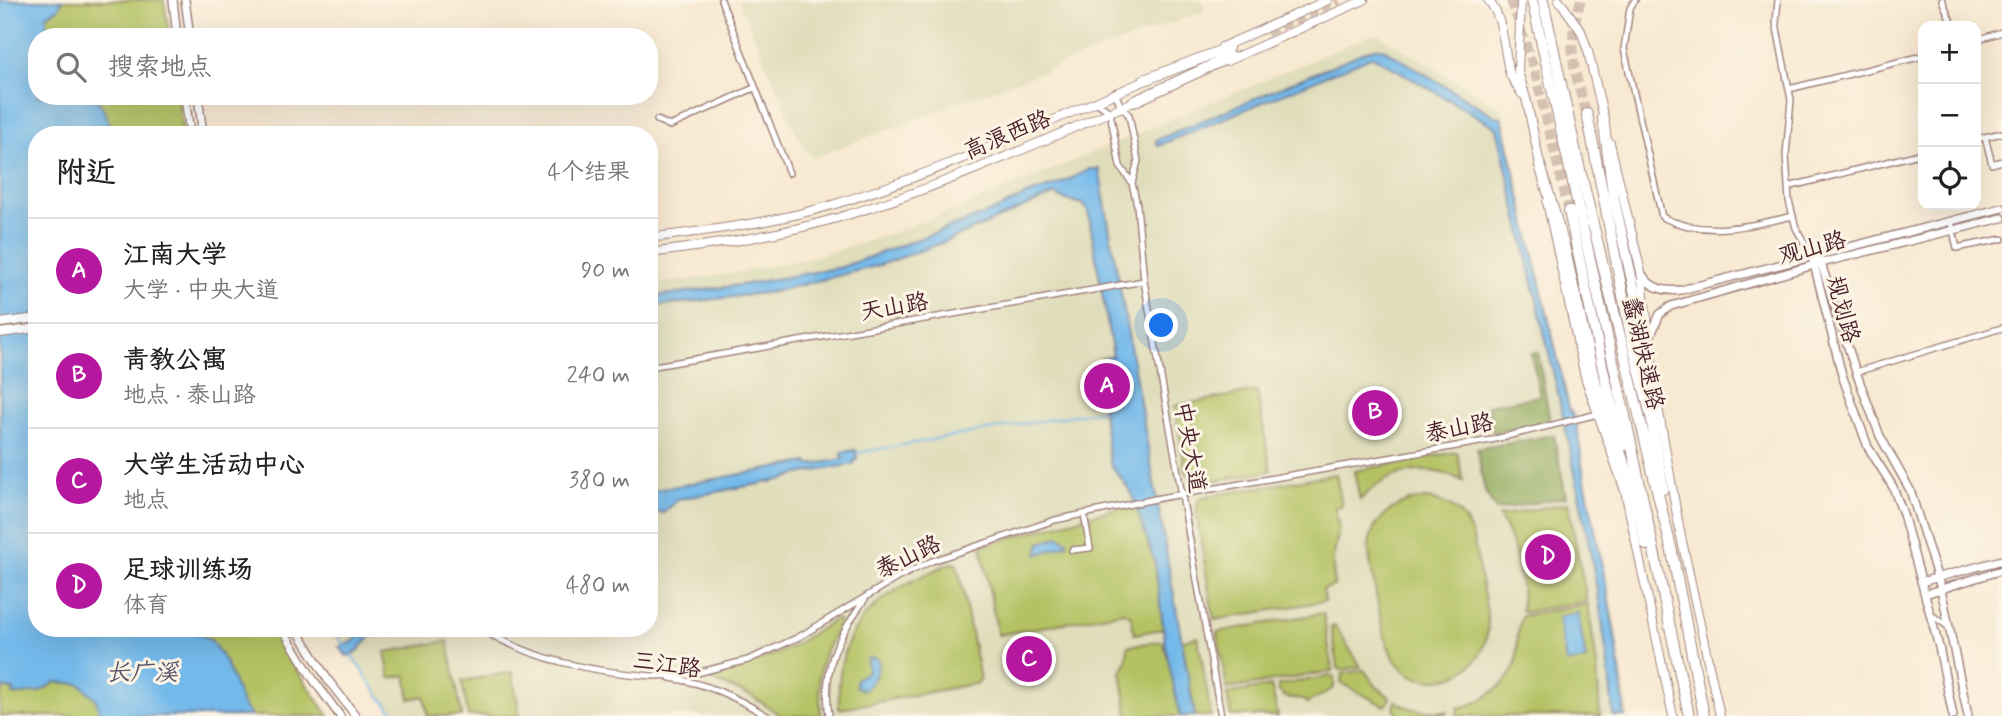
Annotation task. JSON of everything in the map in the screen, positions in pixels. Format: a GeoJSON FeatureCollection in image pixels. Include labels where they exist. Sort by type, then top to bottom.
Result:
{"type":"FeatureCollection","features":[{"type":"Feature","properties":{"kind":"highway","name":"蠡湖快速路"},"geometry":{"type":"LineString","coordinates":[[1532,0],[1672,552],[1690,633],[1704,716]]}},
{"type":"Feature","properties":{"kind":"highway","name":"蠡湖快速路"},"geometry":{"type":"LineString","coordinates":[[1543,0],[1571,154],[1681,674],[1687,716]]}},
{"type":"Feature","properties":{"kind":"highway"},"geometry":{"type":"LineString","coordinates":[[1133,102],[1229,53],[1144,80]]}},
{"type":"Feature","properties":{"kind":"highway"},"geometry":{"type":"LineString","coordinates":[[1587,114],[1632,341],[1651,416]]}},
{"type":"Feature","properties":{"kind":"highway"},"geometry":{"type":"LineString","coordinates":[[1603,118],[1614,200],[1638,307],[1651,416],[1672,552]]}},
{"type":"Feature","properties":{"kind":"highway"},"geometry":{"type":"LineString","coordinates":[[1540,165],[1564,246],[1594,379],[1631,482]]}},
{"type":"Feature","properties":{"kind":"highway"},"geometry":{"type":"LineString","coordinates":[[1569,211],[1604,374],[1662,615],[1676,656]]}},
{"type":"Feature","properties":{"kind":"highway"},"geometry":{"type":"LineString","coordinates":[[1690,633],[1711,716]]}},
{"type":"Feature","properties":{"kind":"main road","name":"高浪西路"},"geometry":{"type":"LineString","coordinates":[[658,237],[729,228],[831,205],[939,167],[1328,0]]}},
{"type":"Feature","properties":{"kind":"main road","name":"高浪西路"},"geometry":{"type":"LineString","coordinates":[[658,252],[757,238],[870,208],[929,187],[1110,112],[1364,0]]}},
{"type":"Feature","properties":{"kind":"main road"},"geometry":{"type":"LineString","coordinates":[[1488,0],[1499,19],[1511,78],[1527,102]]}},
{"type":"Feature","properties":{"kind":"main road"},"geometry":{"type":"LineString","coordinates":[[1521,0],[1518,71],[1527,102],[1579,350],[1625,491],[1673,716]]}},
{"type":"Feature","properties":{"kind":"main road"},"geometry":{"type":"LineString","coordinates":[[1559,0],[1581,32],[1588,51],[1642,272],[1658,407],[1680,532],[1720,716]]}},
{"type":"Feature","properties":{"kind":"main road"},"geometry":{"type":"LineString","coordinates":[[0,323],[28,319]]}},
{"type":"Feature","properties":{"kind":"main road"},"geometry":{"type":"LineString","coordinates":[[0,333],[28,329]]}},
{"type":"Feature","properties":{"kind":"street"},"geometry":{"type":"LineString","coordinates":[[173,0],[176,28]]}},
{"type":"Feature","properties":{"kind":"street"},"geometry":{"type":"LineString","coordinates":[[185,0],[189,28]]}},
{"type":"Feature","properties":{"kind":"street"},"geometry":{"type":"LineString","coordinates":[[721,0],[789,173]]}},
{"type":"Feature","properties":{"kind":"street"},"geometry":{"type":"LineString","coordinates":[[1635,0],[1630,8],[1624,49],[1662,217],[1679,226],[1735,229],[1793,216]]}},
{"type":"Feature","properties":{"kind":"street"},"geometry":{"type":"LineString","coordinates":[[1778,0],[1776,23],[1791,100],[1786,155],[1788,187],[1797,228],[1812,256]]}},
{"type":"Feature","properties":{"kind":"street"},"geometry":{"type":"LineString","coordinates":[[1942,0],[1951,21]]}},
{"type":"Feature","properties":{"kind":"street"},"geometry":{"type":"LineString","coordinates":[[1981,38],[2002,32]]}},
{"type":"Feature","properties":{"kind":"street"},"geometry":{"type":"LineString","coordinates":[[1789,89],[1918,57]]}},
{"type":"Feature","properties":{"kind":"street"},"geometry":{"type":"LineString","coordinates":[[657,120],[670,126],[754,88]]}},
{"type":"Feature","properties":{"kind":"street"},"geometry":{"type":"LineString","coordinates":[[1115,92],[1121,107],[1129,115],[1138,161],[1132,183]]}},
{"type":"Feature","properties":{"kind":"street"},"geometry":{"type":"LineString","coordinates":[[1094,101],[1110,112],[1120,166],[1132,183]]}},
{"type":"Feature","properties":{"kind":"street"},"geometry":{"type":"LineString","coordinates":[[186,105],[189,126]]}},
{"type":"Feature","properties":{"kind":"street"},"geometry":{"type":"LineString","coordinates":[[199,105],[202,126]]}},
{"type":"Feature","properties":{"kind":"street"},"geometry":{"type":"LineString","coordinates":[[1981,138],[2002,133]]}},
{"type":"Feature","properties":{"kind":"street"},"geometry":{"type":"LineString","coordinates":[[1985,137],[1992,164],[2002,161]]}},
{"type":"Feature","properties":{"kind":"street"},"geometry":{"type":"LineString","coordinates":[[1788,187],[1918,154]]}},
{"type":"Feature","properties":{"kind":"street","name":"中央大道"},"geometry":{"type":"LineString","coordinates":[[1132,183],[1137,205],[1144,281],[1221,716]]}},
{"type":"Feature","properties":{"kind":"street","name":"观山路"},"geometry":{"type":"LineString","coordinates":[[1650,337],[1660,314],[1671,306],[1952,226],[2002,208]]}},
{"type":"Feature","properties":{"kind":"street","name":"观山路"},"geometry":{"type":"LineString","coordinates":[[1642,272],[1646,282],[1670,292],[1812,256],[2002,218]]}},
{"type":"Feature","properties":{"kind":"street"},"geometry":{"type":"LineString","coordinates":[[1952,226],[1957,248],[2002,239]]}},
{"type":"Feature","properties":{"kind":"street","name":"规划路"},"geometry":{"type":"LineString","coordinates":[[1812,256],[1821,263],[1880,436],[1910,490],[1941,589],[1968,716]]}},
{"type":"Feature","properties":{"kind":"street","name":"规划路"},"geometry":{"type":"LineString","coordinates":[[1812,256],[1842,375],[1868,447],[1893,487],[1903,514],[1930,614],[1953,716]]}},
{"type":"Feature","properties":{"kind":"street","name":"天山路"},"geometry":{"type":"LineString","coordinates":[[658,365],[1144,281]]}},
{"type":"Feature","properties":{"kind":"street"},"geometry":{"type":"LineString","coordinates":[[1856,372],[2002,328]]}},
{"type":"Feature","properties":{"kind":"street","name":"泰山路"},"geometry":{"type":"LineString","coordinates":[[652,676],[689,675],[748,660],[799,637],[897,578],[932,561],[1007,535],[1128,504],[1491,440],[1598,414]]}},
{"type":"Feature","properties":{"kind":"street"},"geometry":{"type":"LineString","coordinates":[[1072,550],[1090,548],[1084,514]]}},
{"type":"Feature","properties":{"kind":"street"},"geometry":{"type":"LineString","coordinates":[[1922,582],[2002,560]]}},
{"type":"Feature","properties":{"kind":"street"},"geometry":{"type":"LineString","coordinates":[[1925,594],[2002,570]]}},
{"type":"Feature","properties":{"kind":"street"},"geometry":{"type":"LineString","coordinates":[[829,716],[827,678],[830,660],[844,630],[867,596]]}},
{"type":"Feature","properties":{"kind":"street"},"geometry":{"type":"LineString","coordinates":[[1930,614],[1949,627]]}},
{"type":"Feature","properties":{"kind":"street"},"geometry":{"type":"LineString","coordinates":[[287,637],[340,716]]}},
{"type":"Feature","properties":{"kind":"street"},"geometry":{"type":"LineString","coordinates":[[302,637],[328,680],[356,716]]}},
{"type":"Feature","properties":{"kind":"street","name":"三江路"},"geometry":{"type":"LineString","coordinates":[[496,637],[547,659],[612,674],[687,681],[720,690],[767,716]]}},
{"type":"Feature","properties":{"kind":"shaded area"},"geometry":{"type":"Polygon","coordinates":[[[738,0],[1202,0],[1204,11],[812,158],[797,135],[738,0]]]}},
{"type":"Feature","properties":{"kind":"shaded area"},"geometry":{"type":"Polygon","coordinates":[[[1376,33],[1502,109],[1583,466],[1615,623],[1629,716],[396,716],[376,693],[336,637],[658,637],[658,284],[806,259],[872,240],[959,209],[1376,33]]]}},
{"type":"Feature","properties":{"kind":"green space","name":"长广溪"},"geometry":{"type":"Polygon","coordinates":[[[0,0],[164,0],[169,28],[28,28],[28,105],[179,105],[182,126],[28,126],[28,637],[277,637],[329,716],[0,716],[0,0]]]}},
{"type":"Feature","properties":{"kind":"green space"},"geometry":{"type":"Polygon","coordinates":[[[1531,353],[1538,353],[1550,422],[1493,433],[1488,405],[1540,396],[1531,353]]]}},
{"type":"Feature","properties":{"kind":"green space"},"geometry":{"type":"Polygon","coordinates":[[[1257,391],[1271,471],[1202,483],[1194,481],[1186,471],[1174,406],[1257,391]]]}},
{"type":"Feature","properties":{"kind":"green space"},"geometry":{"type":"Polygon","coordinates":[[[1554,435],[1566,497],[1496,510],[1485,492],[1477,449],[1554,435]]]}},
{"type":"Feature","properties":{"kind":"green space"},"geometry":{"type":"Polygon","coordinates":[[[1457,452],[1463,481],[1435,472],[1408,472],[1383,482],[1360,500],[1354,471],[1457,452]]]}},
{"type":"Feature","properties":{"kind":"green space"},"geometry":{"type":"Polygon","coordinates":[[[1336,474],[1342,506],[1335,507],[1339,530],[1333,559],[1334,586],[1323,589],[1325,601],[1214,620],[1196,512],[1198,501],[1203,497],[1336,474]]]}},
{"type":"Feature","properties":{"kind":"green space"},"geometry":{"type":"Polygon","coordinates":[[[1419,499],[1445,503],[1458,512],[1468,525],[1475,547],[1488,621],[1484,645],[1479,656],[1463,672],[1441,680],[1420,678],[1407,672],[1397,663],[1390,651],[1381,623],[1369,552],[1373,532],[1384,516],[1400,505],[1419,499]]]}},
{"type":"Feature","properties":{"kind":"green space"},"geometry":{"type":"Polygon","coordinates":[[[1135,503],[1155,563],[1163,629],[1134,634],[1131,616],[1124,612],[998,635],[981,546],[1135,503]]]}},
{"type":"Feature","properties":{"kind":"green space"},"geometry":{"type":"Polygon","coordinates":[[[1568,503],[1587,601],[1521,611],[1518,562],[1499,516],[1568,503]]]}},
{"type":"Feature","properties":{"kind":"green space"},"geometry":{"type":"Polygon","coordinates":[[[956,563],[960,576],[980,679],[978,683],[839,709],[839,679],[844,654],[853,633],[866,615],[902,587],[956,563]]]}},
{"type":"Feature","properties":{"kind":"green space"},"geometry":{"type":"Polygon","coordinates":[[[1588,604],[1597,666],[1600,716],[1457,716],[1458,708],[1487,696],[1511,674],[1517,655],[1518,630],[1522,616],[1588,604]]]}},
{"type":"Feature","properties":{"kind":"green space"},"geometry":{"type":"Polygon","coordinates":[[[1323,613],[1333,671],[1227,689],[1217,632],[1323,613]]]}},
{"type":"Feature","properties":{"kind":"green space"},"geometry":{"type":"Polygon","coordinates":[[[836,619],[840,622],[823,657],[819,678],[821,716],[782,716],[751,696],[707,678],[791,647],[836,619]]]}},
{"type":"Feature","properties":{"kind":"green space"},"geometry":{"type":"Polygon","coordinates":[[[1335,626],[1361,667],[1341,670],[1338,668],[1331,627],[1335,626]]]}},
{"type":"Feature","properties":{"kind":"green space"},"geometry":{"type":"Polygon","coordinates":[[[1198,637],[1211,716],[1195,716],[1182,640],[1198,637]]]}},
{"type":"Feature","properties":{"kind":"green space"},"geometry":{"type":"Polygon","coordinates":[[[448,641],[462,716],[428,716],[424,696],[410,699],[406,675],[390,678],[385,652],[448,641]]]}},
{"type":"Feature","properties":{"kind":"green space"},"geometry":{"type":"Polygon","coordinates":[[[1162,641],[1170,663],[1180,716],[1128,716],[1121,672],[1126,662],[1128,646],[1162,641]]]}},
{"type":"Feature","properties":{"kind":"green space"},"geometry":{"type":"Polygon","coordinates":[[[1364,670],[1377,687],[1390,697],[1387,705],[1384,706],[1341,683],[1342,674],[1364,670]]]}},
{"type":"Feature","properties":{"kind":"green space"},"geometry":{"type":"Polygon","coordinates":[[[512,672],[520,716],[468,716],[462,681],[512,672]]]}},
{"type":"Feature","properties":{"kind":"green space"},"geometry":{"type":"Polygon","coordinates":[[[1334,677],[1334,688],[1307,703],[1301,699],[1285,697],[1278,690],[1278,685],[1334,677]]]}},
{"type":"Feature","properties":{"kind":"green space"},"geometry":{"type":"Polygon","coordinates":[[[1271,686],[1278,716],[1231,716],[1227,694],[1271,686]]]}},
{"type":"Feature","properties":{"kind":"green space"},"geometry":{"type":"Polygon","coordinates":[[[1396,701],[1414,709],[1446,713],[1399,716],[1394,708],[1396,701]]]}},
{"type":"Feature","properties":{"kind":"water","name":"长广溪"},"geometry":{"type":"Polygon","coordinates":[[[0,0],[63,0],[58,9],[47,15],[47,28],[28,28],[28,105],[100,105],[110,126],[28,126],[28,637],[205,637],[211,640],[226,663],[243,706],[252,716],[100,716],[96,699],[80,684],[56,682],[39,692],[13,695],[14,690],[3,687],[2,693],[0,0]]]}},
{"type":"Feature","properties":{"kind":"water"},"geometry":{"type":"Polygon","coordinates":[[[1374,48],[1382,48],[1502,118],[1569,408],[1578,430],[1583,470],[1613,623],[1625,716],[1613,716],[1601,617],[1571,454],[1497,128],[1373,56],[1158,146],[1156,140],[1374,48]]]}},
{"type":"Feature","properties":{"kind":"water"},"geometry":{"type":"Polygon","coordinates":[[[1090,169],[1099,169],[1195,716],[1180,716],[1166,649],[1155,563],[1131,492],[1110,463],[1102,407],[1114,404],[1118,397],[1115,373],[1103,375],[1101,359],[1113,356],[1088,211],[1083,204],[1055,194],[947,241],[880,265],[773,292],[658,306],[658,296],[741,285],[842,267],[1057,185],[1090,169]]]}},
{"type":"Feature","properties":{"kind":"water"},"geometry":{"type":"Polygon","coordinates":[[[856,450],[857,460],[854,464],[679,499],[663,513],[658,512],[658,489],[808,462],[809,465],[843,459],[842,452],[856,450]]]}},
{"type":"Feature","properties":{"kind":"water"},"geometry":{"type":"Polygon","coordinates":[[[1059,536],[1068,542],[1037,555],[1040,543],[1059,536]]]}},
{"type":"Feature","properties":{"kind":"water"},"geometry":{"type":"Polygon","coordinates":[[[1578,613],[1586,660],[1566,663],[1558,617],[1578,613]]]}},
{"type":"Feature","properties":{"kind":"water"},"geometry":{"type":"Polygon","coordinates":[[[357,637],[370,637],[357,652],[347,656],[339,647],[357,637]]]}},
{"type":"Feature","properties":{"kind":"water"},"geometry":{"type":"Polygon","coordinates":[[[869,658],[876,658],[878,665],[874,677],[864,690],[856,687],[856,679],[868,671],[869,658]]]}},
{"type":"Feature","properties":{"kind":"waterway"},"geometry":{"type":"LineString","coordinates":[[857,453],[1103,410]]}},
{"type":"Feature","properties":{"kind":"waterway"},"geometry":{"type":"LineString","coordinates":[[338,637],[344,645]]}},
{"type":"Feature","properties":{"kind":"waterway"},"geometry":{"type":"LineString","coordinates":[[351,655],[397,716]]}},
{"type":"Feature","properties":{"kind":"tunnel"},"geometry":{"type":"LineString","coordinates":[[1266,32],[1339,0]]}},
{"type":"Feature","properties":{"kind":"tunnel"},"geometry":{"type":"LineString","coordinates":[[1511,0],[1534,69],[1569,211]]}},
{"type":"Feature","properties":{"kind":"tunnel"},"geometry":{"type":"LineString","coordinates":[[1581,0],[1574,30],[1573,57],[1587,114]]}},
{"type":"Feature","properties":{"kind":"place","name":"江南大学"},"geometry":{"type":"Point","coordinates":[1107,386]}},
{"type":"Feature","properties":{"kind":"place","name":"青教公寓"},"geometry":{"type":"Point","coordinates":[1375,413]}},
{"type":"Feature","properties":{"kind":"place","name":"足球训练场"},"geometry":{"type":"Point","coordinates":[1548,557]}},
{"type":"Feature","properties":{"kind":"place","name":"大学生活动中心"},"geometry":{"type":"Point","coordinates":[1029,659]}}]}
